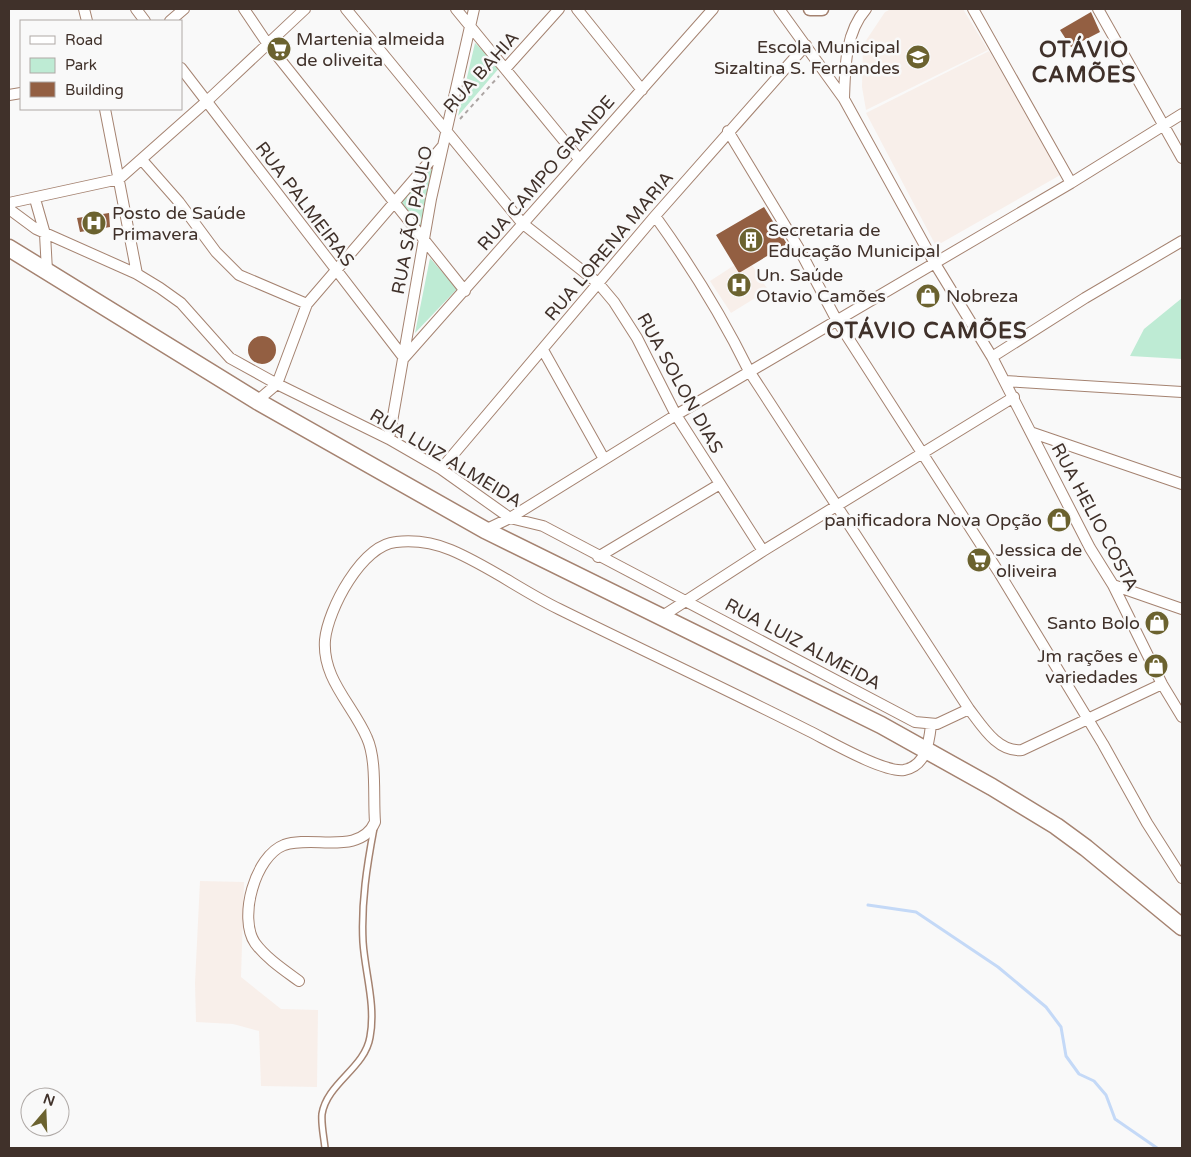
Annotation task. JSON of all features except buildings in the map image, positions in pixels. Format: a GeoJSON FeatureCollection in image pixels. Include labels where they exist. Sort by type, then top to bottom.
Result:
{"type":"FeatureCollection","features":[{"type":"Feature","properties":{"kind":"highway"},"geometry":{"type":"LineString","coordinates":[[9,248],[257,401],[485,530],[927,750],[1056,826],[1144,894],[1182,927]]}},
{"type":"Feature","properties":{"kind":"street"},"geometry":{"type":"LineString","coordinates":[[136,9],[144,20]]}},
{"type":"Feature","properties":{"kind":"street"},"geometry":{"type":"LineString","coordinates":[[171,20],[184,9]]}},
{"type":"Feature","properties":{"kind":"street"},"geometry":{"type":"LineString","coordinates":[[244,9],[268,43],[465,291]]}},
{"type":"Feature","properties":{"kind":"street"},"geometry":{"type":"LineString","coordinates":[[9,203],[35,199],[120,179],[305,9]]}},
{"type":"Feature","properties":{"kind":"street","name":"RUA SOLON DIAS"},"geometry":{"type":"LineString","coordinates":[[346,9],[522,224],[598,283],[626,319],[676,415],[763,551]]}},
{"type":"Feature","properties":{"kind":"street"},"geometry":{"type":"LineString","coordinates":[[456,9],[579,159]]}},
{"type":"Feature","properties":{"kind":"street","name":"RUA SÃO PAULO"},"geometry":{"type":"LineString","coordinates":[[389,439],[424,238],[474,9]]}},
{"type":"Feature","properties":{"kind":"street","name":"RUA BAHIA"},"geometry":{"type":"LineString","coordinates":[[506,68],[559,9]]}},
{"type":"Feature","properties":{"kind":"street"},"geometry":{"type":"LineString","coordinates":[[577,9],[642,90]]}},
{"type":"Feature","properties":{"kind":"street","name":"RUA CAMPO GRANDE"},"geometry":{"type":"LineString","coordinates":[[404,358],[713,9]]}},
{"type":"Feature","properties":{"kind":"street","name":"RUA HELIO COSTA"},"geometry":{"type":"LineString","coordinates":[[779,9],[844,99],[934,262],[1006,380],[1090,548],[1113,585],[1162,684],[1182,718]]}},
{"type":"Feature","properties":{"kind":"street"},"geometry":{"type":"LineString","coordinates":[[810,9],[822,9]]}},
{"type":"Feature","properties":{"kind":"street"},"geometry":{"type":"LineString","coordinates":[[844,99],[848,50],[857,19],[866,9]]}},
{"type":"Feature","properties":{"kind":"street"},"geometry":{"type":"LineString","coordinates":[[973,9],[1070,183]]}},
{"type":"Feature","properties":{"kind":"street"},"geometry":{"type":"LineString","coordinates":[[1098,9],[1162,126],[1182,158]]}},
{"type":"Feature","properties":{"kind":"street","name":"RUA LORENA MARIA"},"geometry":{"type":"LineString","coordinates":[[441,469],[728,131],[806,46]]}},
{"type":"Feature","properties":{"kind":"street","name":"RUA PALMEIRAS"},"geometry":{"type":"LineString","coordinates":[[182,69],[404,358]]}},
{"type":"Feature","properties":{"kind":"street"},"geometry":{"type":"LineString","coordinates":[[106,110],[137,274]]}},
{"type":"Feature","properties":{"kind":"street"},"geometry":{"type":"LineString","coordinates":[[485,530],[510,518],[676,415],[836,319],[1070,183],[1182,114]]}},
{"type":"Feature","properties":{"kind":"street"},"geometry":{"type":"LineString","coordinates":[[728,131],[798,246],[836,319],[998,571],[1088,720],[1147,823],[1182,878]]}},
{"type":"Feature","properties":{"kind":"street"},"geometry":{"type":"LineString","coordinates":[[257,401],[277,384],[307,304],[443,146]]}},
{"type":"Feature","properties":{"kind":"street"},"geometry":{"type":"LineString","coordinates":[[142,160],[179,202],[216,252],[239,275],[307,304]]}},
{"type":"Feature","properties":{"kind":"street"},"geometry":{"type":"LineString","coordinates":[[35,199],[45,234],[47,271]]}},
{"type":"Feature","properties":{"kind":"street","name":"RUA LUIZ ALMEIDA"},"geometry":{"type":"LineString","coordinates":[[9,209],[45,234],[137,274],[181,303],[230,358],[277,384],[389,439],[441,469],[510,518],[543,526],[598,557],[686,599],[897,714],[915,722],[931,725]]}},
{"type":"Feature","properties":{"kind":"street"},"geometry":{"type":"LineString","coordinates":[[655,216],[717,309],[749,372],[969,708],[994,739],[1010,750],[1022,750],[1162,684]]}},
{"type":"Feature","properties":{"kind":"street"},"geometry":{"type":"LineString","coordinates":[[992,357],[1092,293],[1182,241]]}},
{"type":"Feature","properties":{"kind":"street"},"geometry":{"type":"LineString","coordinates":[[543,350],[604,459]]}},
{"type":"Feature","properties":{"kind":"street"},"geometry":{"type":"LineString","coordinates":[[1006,380],[1182,392]]}},
{"type":"Feature","properties":{"kind":"street"},"geometry":{"type":"LineString","coordinates":[[661,617],[686,599],[763,551],[1014,398]]}},
{"type":"Feature","properties":{"kind":"street"},"geometry":{"type":"LineString","coordinates":[[1033,433],[1182,484]]}},
{"type":"Feature","properties":{"kind":"street"},"geometry":{"type":"LineString","coordinates":[[598,557],[720,484]]}},
{"type":"Feature","properties":{"kind":"street"},"geometry":{"type":"LineString","coordinates":[[298,981],[264,953],[251,934],[248,906],[258,875],[271,856],[283,846],[296,843],[341,842],[362,838],[370,833],[376,822],[369,743],[334,682],[327,661],[325,641],[331,616],[352,576],[378,547],[395,542],[423,543],[451,550],[557,608],[880,764],[904,770],[914,765],[927,750],[931,725],[944,722],[969,708]]}},
{"type":"Feature","properties":{"kind":"street"},"geometry":{"type":"LineString","coordinates":[[1113,585],[1182,609]]}},
{"type":"Feature","properties":{"kind":"lane"},"geometry":{"type":"LineString","coordinates":[[325,1148],[322,1114],[328,1098],[365,1050],[370,1034],[371,1008],[362,917],[366,871],[376,822]]}},
{"type":"Feature","properties":{"kind":"path","name":"RUA BAHIA"},"geometry":{"type":"LineString","coordinates":[[447,134],[506,68]]}},
{"type":"Feature","properties":{"kind":"shaded area","name":"Escola Municipal Sizaltina S. Fernandes"},"geometry":{"type":"Polygon","coordinates":[[[891,9],[963,9],[988,50],[866,110],[862,87],[863,45],[885,12],[891,9]]]}},
{"type":"Feature","properties":{"kind":"shaded area"},"geometry":{"type":"Polygon","coordinates":[[[989,51],[1062,174],[936,246],[866,113],[989,51]]]}},
{"type":"Feature","properties":{"kind":"shaded area","name":"Un. Saúde Otavio Camões"},"geometry":{"type":"Polygon","coordinates":[[[747,257],[768,290],[731,313],[710,281],[747,257]]]}},
{"type":"Feature","properties":{"kind":"shaded area"},"geometry":{"type":"Polygon","coordinates":[[[200,881],[244,882],[241,977],[281,1009],[318,1010],[317,1087],[261,1086],[259,1031],[233,1024],[196,1022],[195,983],[200,881]]]}},
{"type":"Feature","properties":{"kind":"green space"},"geometry":{"type":"Polygon","coordinates":[[[475,43],[500,67],[458,116],[475,43]]]}},
{"type":"Feature","properties":{"kind":"green space"},"geometry":{"type":"Polygon","coordinates":[[[435,161],[421,226],[398,201],[435,161]]]}},
{"type":"Feature","properties":{"kind":"green space"},"geometry":{"type":"Polygon","coordinates":[[[430,258],[457,289],[415,333],[430,258]]]}},
{"type":"Feature","properties":{"kind":"green space"},"geometry":{"type":"Polygon","coordinates":[[[1182,298],[1182,359],[1130,356],[1144,329],[1182,298]]]}},
{"type":"Feature","properties":{"kind":"waterway"},"geometry":{"type":"LineString","coordinates":[[868,905],[916,912],[998,967],[1046,1007],[1061,1027],[1066,1056],[1079,1074],[1094,1081],[1106,1095],[1115,1119],[1157,1148]]}},
{"type":"Feature","properties":{"kind":"place","name":"Martenia almeida de oliveita"},"geometry":{"type":"Point","coordinates":[279,49]}},
{"type":"Feature","properties":{"kind":"place","name":"Escola Municipal Sizaltina S. Fernandes"},"geometry":{"type":"Point","coordinates":[918,57]}},
{"type":"Feature","properties":{"kind":"place","name":"Posto de Saúde Primavera"},"geometry":{"type":"Point","coordinates":[94,223]}},
{"type":"Feature","properties":{"kind":"place","name":"Secretaria de Educação Municipal"},"geometry":{"type":"Point","coordinates":[751,240]}},
{"type":"Feature","properties":{"kind":"place","name":"Un. Saúde Otavio Camões"},"geometry":{"type":"Point","coordinates":[739,285]}},
{"type":"Feature","properties":{"kind":"place","name":"Nobreza"},"geometry":{"type":"Point","coordinates":[928,296]}},
{"type":"Feature","properties":{"kind":"place","name":"panificadora Nova Opção"},"geometry":{"type":"Point","coordinates":[1059,520]}},
{"type":"Feature","properties":{"kind":"place","name":"Jessica de oliveira"},"geometry":{"type":"Point","coordinates":[979,560]}},
{"type":"Feature","properties":{"kind":"place","name":"Santo Bolo"},"geometry":{"type":"Point","coordinates":[1157,623]}},
{"type":"Feature","properties":{"kind":"place","name":"Jm rações e variedades"},"geometry":{"type":"Point","coordinates":[1156,666]}},
{"type":"Feature","properties":{"kind":"district","name":"OTÁVIO CAMÕES"},"geometry":{"type":"Point","coordinates":[1084,62]}},
{"type":"Feature","properties":{"kind":"district","name":"OTÁVIO CAMÕES"},"geometry":{"type":"Point","coordinates":[927,331]}}]}
